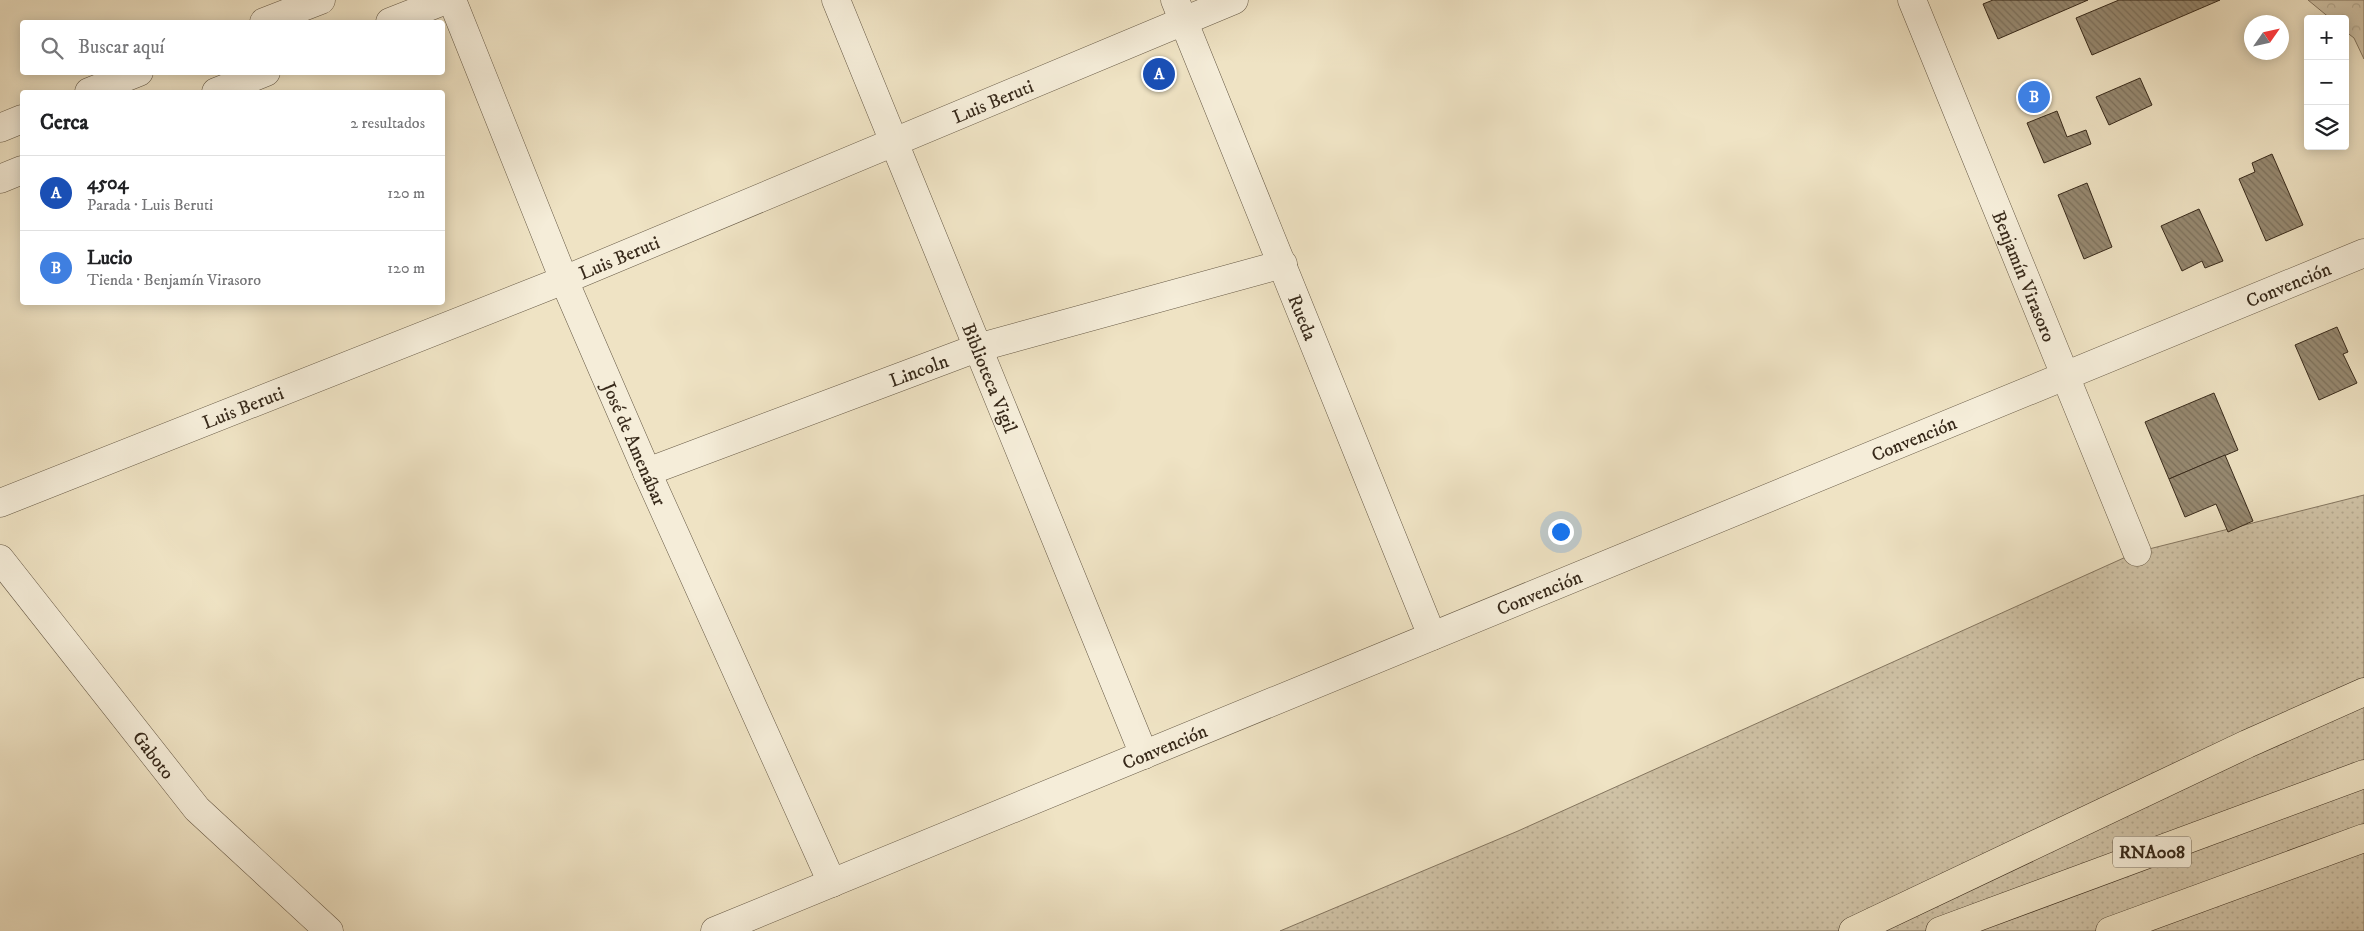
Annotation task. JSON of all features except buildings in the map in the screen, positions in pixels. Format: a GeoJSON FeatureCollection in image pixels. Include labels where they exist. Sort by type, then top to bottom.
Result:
{"type":"FeatureCollection","features":[{"type":"Feature","properties":{"kind":"highway"},"geometry":{"type":"LineString","coordinates":[[1853,931],[2247,744],[2364,692]]}},
{"type":"Feature","properties":{"kind":"highway","name":"RNA008"},"geometry":{"type":"LineString","coordinates":[[1940,931],[2364,774]]}},
{"type":"Feature","properties":{"kind":"highway"},"geometry":{"type":"LineString","coordinates":[[2110,931],[2364,838]]}},
{"type":"Feature","properties":{"kind":"street"},"geometry":{"type":"LineString","coordinates":[[269,20],[321,0]]}},
{"type":"Feature","properties":{"kind":"street"},"geometry":{"type":"LineString","coordinates":[[395,20],[446,0]]}},
{"type":"Feature","properties":{"kind":"street","name":"José de Amenábar"},"geometry":{"type":"LineString","coordinates":[[452,0],[564,280],[647,472],[832,882]]}},
{"type":"Feature","properties":{"kind":"street","name":"Biblioteca Vigil"},"geometry":{"type":"LineString","coordinates":[[836,0],[1144,754]]}},
{"type":"Feature","properties":{"kind":"street","name":"Luis Beruti"},"geometry":{"type":"LineString","coordinates":[[0,503],[564,280],[894,142],[1180,10],[1234,0]]}},
{"type":"Feature","properties":{"kind":"street","name":"Benjamín Virasoro"},"geometry":{"type":"LineString","coordinates":[[1912,0],[2137,552]]}},
{"type":"Feature","properties":{"kind":"street","name":"Rueda"},"geometry":{"type":"LineString","coordinates":[[1180,10],[1432,636]]}},
{"type":"Feature","properties":{"kind":"street"},"geometry":{"type":"LineString","coordinates":[[95,90],[132,75]]}},
{"type":"Feature","properties":{"kind":"street"},"geometry":{"type":"LineString","coordinates":[[221,90],[258,75]]}},
{"type":"Feature","properties":{"kind":"street"},"geometry":{"type":"LineString","coordinates":[[0,128],[20,120]]}},
{"type":"Feature","properties":{"kind":"street"},"geometry":{"type":"LineString","coordinates":[[0,179],[20,171]]}},
{"type":"Feature","properties":{"kind":"street","name":"Convención"},"geometry":{"type":"LineString","coordinates":[[715,931],[2364,253]]}},
{"type":"Feature","properties":{"kind":"street","name":"Lincoln"},"geometry":{"type":"LineString","coordinates":[[647,472],[978,348],[1283,264]]}},
{"type":"Feature","properties":{"kind":"street","name":"Gaboto"},"geometry":{"type":"LineString","coordinates":[[0,559],[197,809],[329,931]]}},
{"type":"Feature","properties":{"kind":"green space"},"geometry":{"type":"Polygon","coordinates":[[[2308,0],[2364,0],[2364,59],[2354,38],[2349,34],[2349,15],[2326,15],[2308,0]]]}},
{"type":"Feature","properties":{"kind":"green space"},"geometry":{"type":"Polygon","coordinates":[[[2364,495],[2364,931],[1280,931],[1518,831],[2137,552],[2364,495]]]}},
{"type":"Feature","properties":{"kind":"place","name":"4504"},"geometry":{"type":"Point","coordinates":[1159,74]}},
{"type":"Feature","properties":{"kind":"place","name":"Lucio"},"geometry":{"type":"Point","coordinates":[2034,97]}}]}
